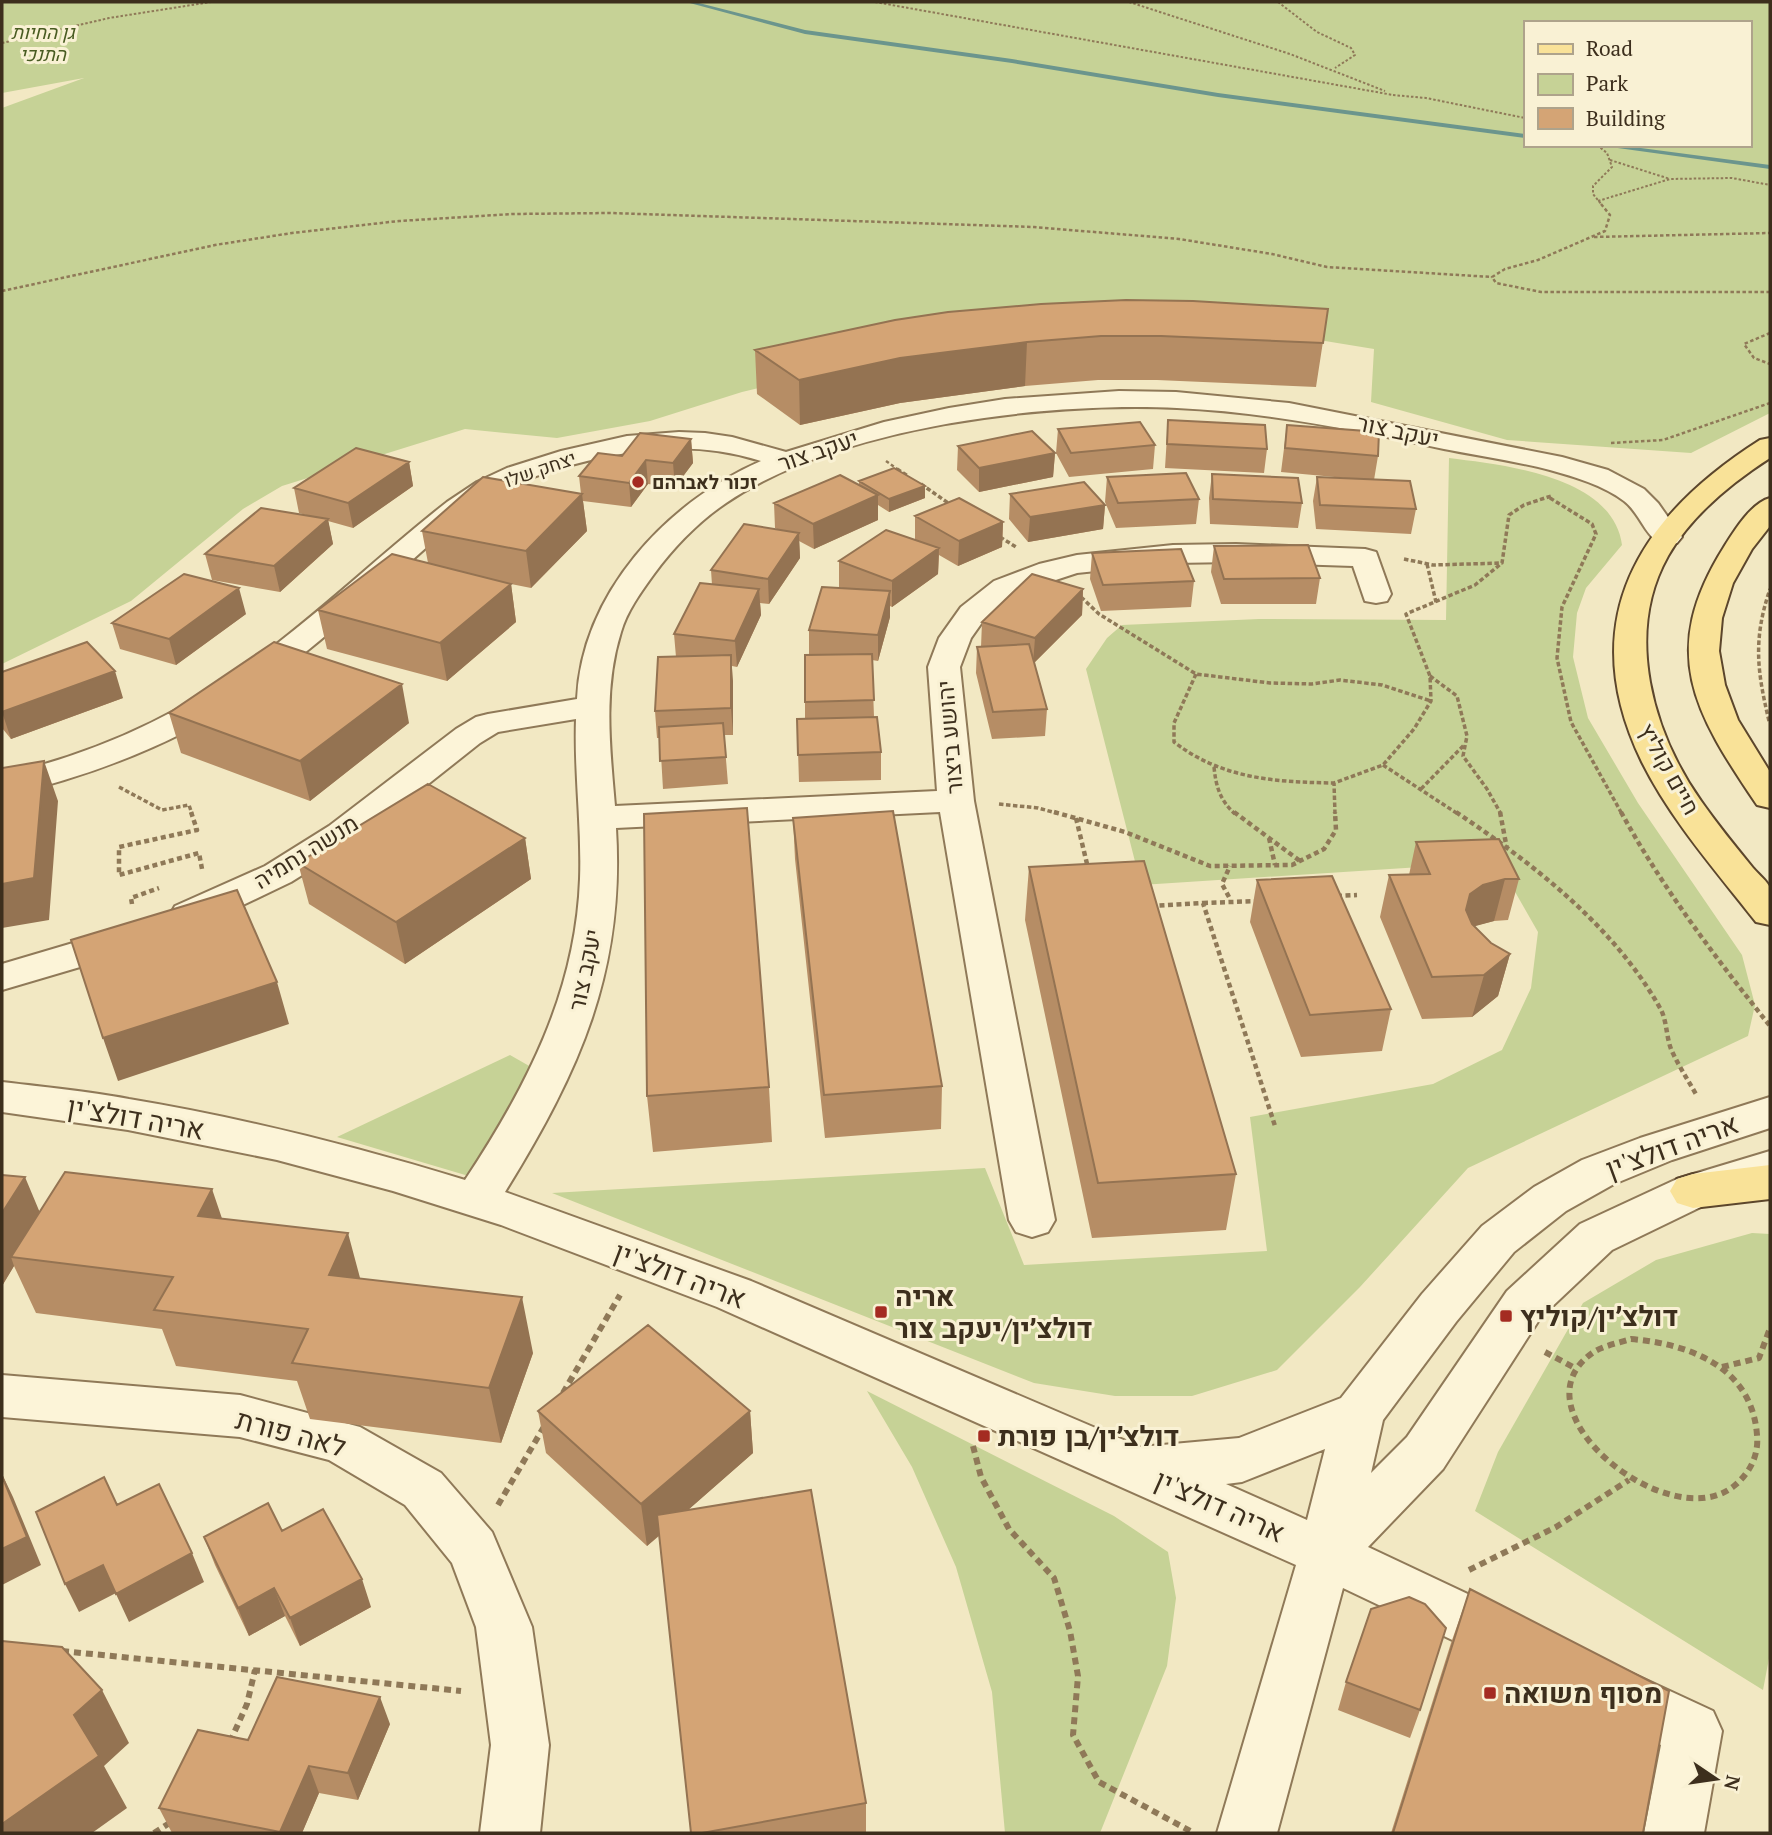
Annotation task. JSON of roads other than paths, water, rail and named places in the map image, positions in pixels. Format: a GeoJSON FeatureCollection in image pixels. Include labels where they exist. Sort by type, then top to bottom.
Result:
{"type":"FeatureCollection","features":[{"type":"Feature","properties":{"kind":"main road","name":"חיים קוליץ"},"geometry":{"type":"LineString","coordinates":[[1770,446],[1698,499],[1667,537],[1651,560],[1639,593],[1631,633],[1631,673],[1637,711],[1660,763],[1692,814],[1770,913]]}},
{"type":"Feature","properties":{"kind":"main road"},"geometry":{"type":"LineString","coordinates":[[1770,507],[1731,558],[1708,603],[1702,636],[1704,674],[1713,706],[1733,743],[1770,797]]}},
{"type":"Feature","properties":{"kind":"main road"},"geometry":{"type":"LineString","coordinates":[[1693,1191],[1770,1182]]}},
{"type":"Feature","properties":{"kind":"street","name":"יעקב צור"},"geometry":{"type":"LineString","coordinates":[[476,1200],[523,1129],[561,1054],[582,1001],[594,943],[598,893],[594,706],[597,667],[606,630],[624,594],[652,556],[713,498],[753,474],[852,439],[959,413],[1037,403],[1118,399],[1194,402],[1275,409],[1336,419],[1506,453],[1588,473],[1614,483],[1637,497],[1667,537]]}},
{"type":"Feature","properties":{"kind":"street","name":"יצחק שלו"},"geometry":{"type":"LineString","coordinates":[[2,786],[41,779],[122,750],[189,715],[265,668],[451,513],[488,488],[546,464],[647,440],[692,439],[730,443],[788,461]]}},
{"type":"Feature","properties":{"kind":"street","name":"יהושע ביצור"},"geometry":{"type":"LineString","coordinates":[[1031,1220],[956,801],[944,667],[955,638],[972,614],[1005,587],[1050,570],[1126,557],[1237,553],[1365,558],[1376,594]]}},
{"type":"Feature","properties":{"kind":"street","name":"מנשה נחמיה"},"geometry":{"type":"LineString","coordinates":[[2,977],[138,936],[212,906],[278,874],[342,835],[468,736],[488,724],[594,706]]}},
{"type":"Feature","properties":{"kind":"street"},"geometry":{"type":"LineString","coordinates":[[597,818],[956,801]]}},
{"type":"Feature","properties":{"kind":"street","name":"אריה דולצ'ין"},"geometry":{"type":"LineString","coordinates":[[2,1097],[128,1114],[277,1144],[396,1175],[476,1200],[734,1294],[1326,1553]]}},
{"type":"Feature","properties":{"kind":"street","name":"אריה דולצ'ין"},"geometry":{"type":"LineString","coordinates":[[1247,1833],[1326,1553],[1359,1413],[1439,1308],[1498,1239],[1550,1199],[1598,1172],[1715,1128],[1770,1112]]}},
{"type":"Feature","properties":{"kind":"street","name":"אריה דולצ'ין"},"geometry":{"type":"LineString","coordinates":[[1326,1553],[1425,1453],[1524,1304],[1596,1237],[1693,1191],[1770,1167]]}},
{"type":"Feature","properties":{"kind":"street","name":"לאה פורת"},"geometry":{"type":"LineString","coordinates":[[2,1396],[240,1416],[342,1442],[423,1489],[473,1549],[504,1627],[520,1745],[510,1833]]}},
{"type":"Feature","properties":{"kind":"street"},"geometry":{"type":"LineString","coordinates":[[1133,1467],[1186,1467],[1242,1460],[1359,1413]]}},
{"type":"Feature","properties":{"kind":"street"},"geometry":{"type":"LineString","coordinates":[[1326,1553],[1693,1731],[1674,1833]]}},
{"type":"Feature","properties":{"kind":"waterway"},"geometry":{"type":"LineString","coordinates":[[689,2],[805,32],[1012,61],[1218,95],[1524,136]]}},
{"type":"Feature","properties":{"kind":"waterway"},"geometry":{"type":"LineString","coordinates":[[1615,147],[1770,167]]}},
{"type":"Feature","properties":{"kind":"place","name":"זכור לאברהם"},"geometry":{"type":"Point","coordinates":[638,482]}},
{"type":"Feature","properties":{"kind":"place","name":"אריה דולצ׳ין/יעקב צור"},"geometry":{"type":"Point","coordinates":[881,1312]}},
{"type":"Feature","properties":{"kind":"place","name":"דולצ׳ין/קוליץ"},"geometry":{"type":"Point","coordinates":[1506,1316]}},
{"type":"Feature","properties":{"kind":"place","name":"דולצ׳ין/בן פורת"},"geometry":{"type":"Point","coordinates":[984,1436]}},
{"type":"Feature","properties":{"kind":"place","name":"מסוף משואה"},"geometry":{"type":"Point","coordinates":[1490,1693]}},
{"type":"Feature","properties":{"kind":"park label","name":"גן החיות התנכי"},"geometry":{"type":"Point","coordinates":[43,43]}}]}
